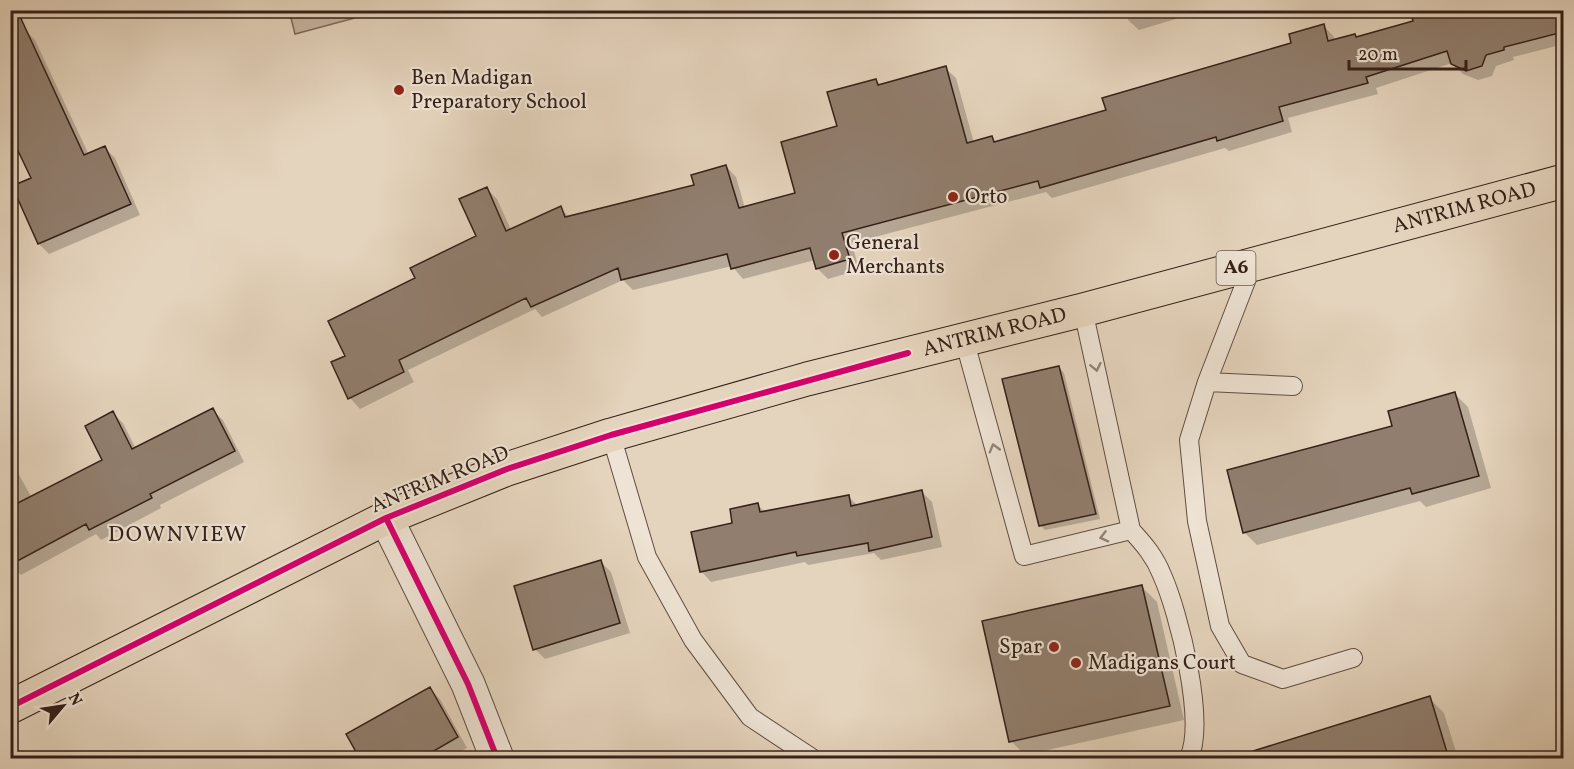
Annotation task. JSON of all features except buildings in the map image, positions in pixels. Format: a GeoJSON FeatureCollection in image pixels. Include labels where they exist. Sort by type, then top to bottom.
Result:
{"type":"FeatureCollection","features":[{"type":"Feature","properties":{"kind":"main road","name":"ANTRIM ROAD"},"geometry":{"type":"LineString","coordinates":[[10,707],[386,518],[507,469],[611,435],[807,380],[1083,310],[1563,181]]}},
{"type":"Feature","properties":{"kind":"street"},"geometry":{"type":"LineString","coordinates":[[386,518],[468,684],[497,759]]}},
{"type":"Feature","properties":{"kind":"lane"},"geometry":{"type":"LineString","coordinates":[[1253,263],[1207,382],[1190,440],[1197,521],[1220,626],[1242,664],[1282,679],[1353,658]]}},
{"type":"Feature","properties":{"kind":"lane"},"geometry":{"type":"LineString","coordinates":[[1083,310],[1131,530],[1150,551],[1172,600],[1195,705],[1194,734],[1189,759]]}},
{"type":"Feature","properties":{"kind":"lane"},"geometry":{"type":"LineString","coordinates":[[963,339],[1024,556],[1131,530]]}},
{"type":"Feature","properties":{"kind":"lane"},"geometry":{"type":"LineString","coordinates":[[1207,382],[1293,386]]}},
{"type":"Feature","properties":{"kind":"lane"},"geometry":{"type":"LineString","coordinates":[[611,435],[647,557],[693,640],[750,717],[812,759]]}},
{"type":"Feature","properties":{"kind":"shaded area"},"geometry":{"type":"Polygon","coordinates":[[[289,10],[381,10],[381,11],[295,34],[289,10]]]}},
{"type":"Feature","properties":{"kind":"cycle path"},"geometry":{"type":"LineString","coordinates":[[10,707],[386,518],[507,469],[611,435],[908,353]]}},
{"type":"Feature","properties":{"kind":"cycle path"},"geometry":{"type":"LineString","coordinates":[[386,518],[468,684],[497,758]]}},
{"type":"Feature","properties":{"kind":"place","name":"Ben Madigan Preparatory School"},"geometry":{"type":"Point","coordinates":[399,90]}},
{"type":"Feature","properties":{"kind":"place","name":"Orto"},"geometry":{"type":"Point","coordinates":[953,197]}},
{"type":"Feature","properties":{"kind":"place","name":"General Merchants"},"geometry":{"type":"Point","coordinates":[834,255]}},
{"type":"Feature","properties":{"kind":"place","name":"Spar"},"geometry":{"type":"Point","coordinates":[1054,647]}},
{"type":"Feature","properties":{"kind":"place","name":"Madigans Court"},"geometry":{"type":"Point","coordinates":[1076,663]}},
{"type":"Feature","properties":{"kind":"district","name":"DOWNVIEW"},"geometry":{"type":"Point","coordinates":[178,535]}}]}
